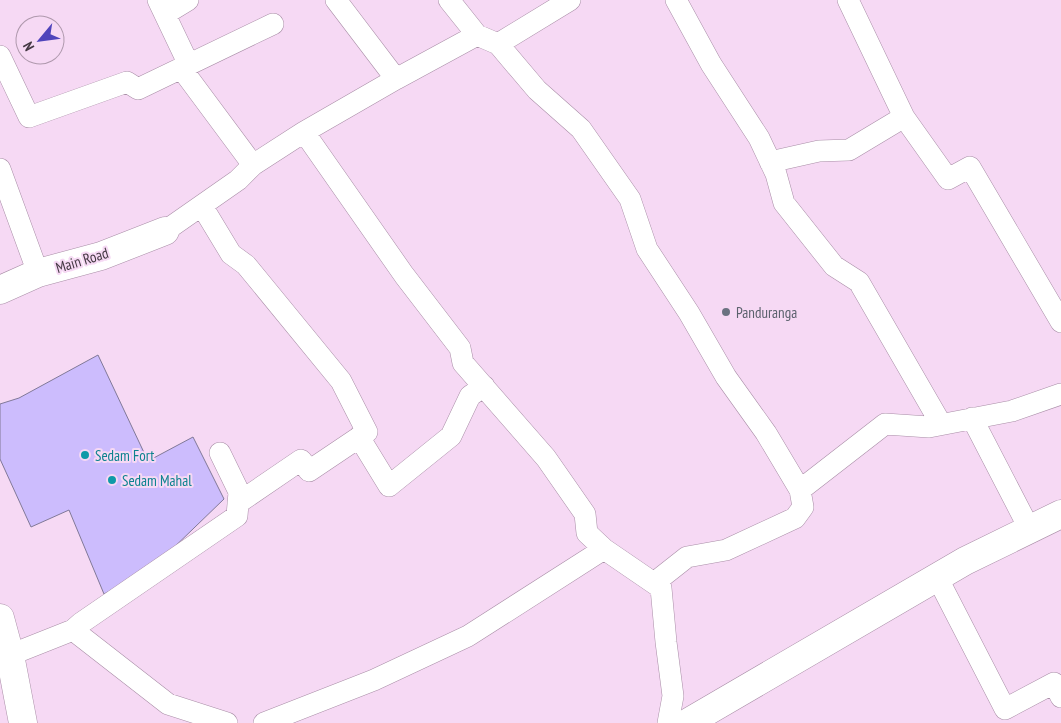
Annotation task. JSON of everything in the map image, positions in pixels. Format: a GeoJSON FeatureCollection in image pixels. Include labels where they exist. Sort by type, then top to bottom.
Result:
{"type":"FeatureCollection","features":[{"type":"Feature","properties":{"kind":"street"},"geometry":{"type":"LineString","coordinates":[[188,0],[162,7],[185,66],[252,165]]}},
{"type":"Feature","properties":{"kind":"street"},"geometry":{"type":"LineString","coordinates":[[336,0],[396,79]]}},
{"type":"Feature","properties":{"kind":"street"},"geometry":{"type":"LineString","coordinates":[[450,0],[477,35],[498,44],[537,90],[581,129],[630,199],[647,249],[689,313],[726,377],[766,433],[800,490],[803,507],[795,518],[726,550],[687,557],[654,583]]}},
{"type":"Feature","properties":{"kind":"street"},"geometry":{"type":"LineString","coordinates":[[498,44],[570,0]]}},
{"type":"Feature","properties":{"kind":"street"},"geometry":{"type":"LineString","coordinates":[[676,0],[712,64],[760,138],[776,174],[784,203],[834,266],[859,282],[940,424]]}},
{"type":"Feature","properties":{"kind":"street"},"geometry":{"type":"LineString","coordinates":[[848,0],[904,117],[948,179],[970,167],[1061,322]]}},
{"type":"Feature","properties":{"kind":"street"},"geometry":{"type":"LineString","coordinates":[[0,56],[29,118],[127,82],[138,89],[273,24]]}},
{"type":"Feature","properties":{"kind":"street"},"geometry":{"type":"LineString","coordinates":[[165,230],[238,180],[252,165],[304,132],[477,35]]}},
{"type":"Feature","properties":{"kind":"street"},"geometry":{"type":"LineString","coordinates":[[770,162],[819,151],[849,150],[904,117]]}},
{"type":"Feature","properties":{"kind":"street"},"geometry":{"type":"LineString","coordinates":[[304,132],[404,275],[460,348],[463,363],[546,458],[584,514],[587,533],[604,549],[661,588],[673,696],[668,723]]}},
{"type":"Feature","properties":{"kind":"street"},"geometry":{"type":"LineString","coordinates":[[0,169],[38,273]]}},
{"type":"Feature","properties":{"kind":"street"},"geometry":{"type":"LineString","coordinates":[[202,206],[231,254],[246,265],[341,382],[367,432],[309,471],[301,460],[238,503]]}},
{"type":"Feature","properties":{"kind":"street","name":"Main Road"},"geometry":{"type":"LineString","coordinates":[[0,290],[38,273],[101,256],[165,230]]}},
{"type":"Feature","properties":{"kind":"street"},"geometry":{"type":"LineString","coordinates":[[359,437],[389,486],[451,436],[470,396],[484,386]]}},
{"type":"Feature","properties":{"kind":"street"},"geometry":{"type":"LineString","coordinates":[[800,490],[885,424],[929,427],[1012,411],[1061,394]]}},
{"type":"Feature","properties":{"kind":"street"},"geometry":{"type":"LineString","coordinates":[[972,418],[1030,530]]}},
{"type":"Feature","properties":{"kind":"street"},"geometry":{"type":"LineString","coordinates":[[23,723],[4,637],[73,630],[237,516],[239,492],[220,453]]}},
{"type":"Feature","properties":{"kind":"street"},"geometry":{"type":"LineString","coordinates":[[687,723],[965,561],[1061,514]]}},
{"type":"Feature","properties":{"kind":"street"},"geometry":{"type":"LineString","coordinates":[[264,723],[374,680],[468,636],[604,549]]}},
{"type":"Feature","properties":{"kind":"street"},"geometry":{"type":"LineString","coordinates":[[937,577],[1005,709],[1054,683],[1061,697]]}},
{"type":"Feature","properties":{"kind":"street"},"geometry":{"type":"LineString","coordinates":[[73,630],[168,704],[227,723]]}},
{"type":"Feature","properties":{"kind":"building","name":"Sedam Mahal"},"geometry":{"type":"Polygon","coordinates":[[[98,355],[148,461],[193,437],[224,499],[165,556],[138,577],[104,594],[69,510],[31,527],[0,459],[0,404],[19,398],[98,355]]]}},
{"type":"Feature","properties":{"kind":"place","name":"Panduranga"},"geometry":{"type":"Point","coordinates":[726,312]}},
{"type":"Feature","properties":{"kind":"place","name":"Sedam Fort"},"geometry":{"type":"Point","coordinates":[85,455]}},
{"type":"Feature","properties":{"kind":"place","name":"Sedam Mahal"},"geometry":{"type":"Point","coordinates":[112,480]}}]}
